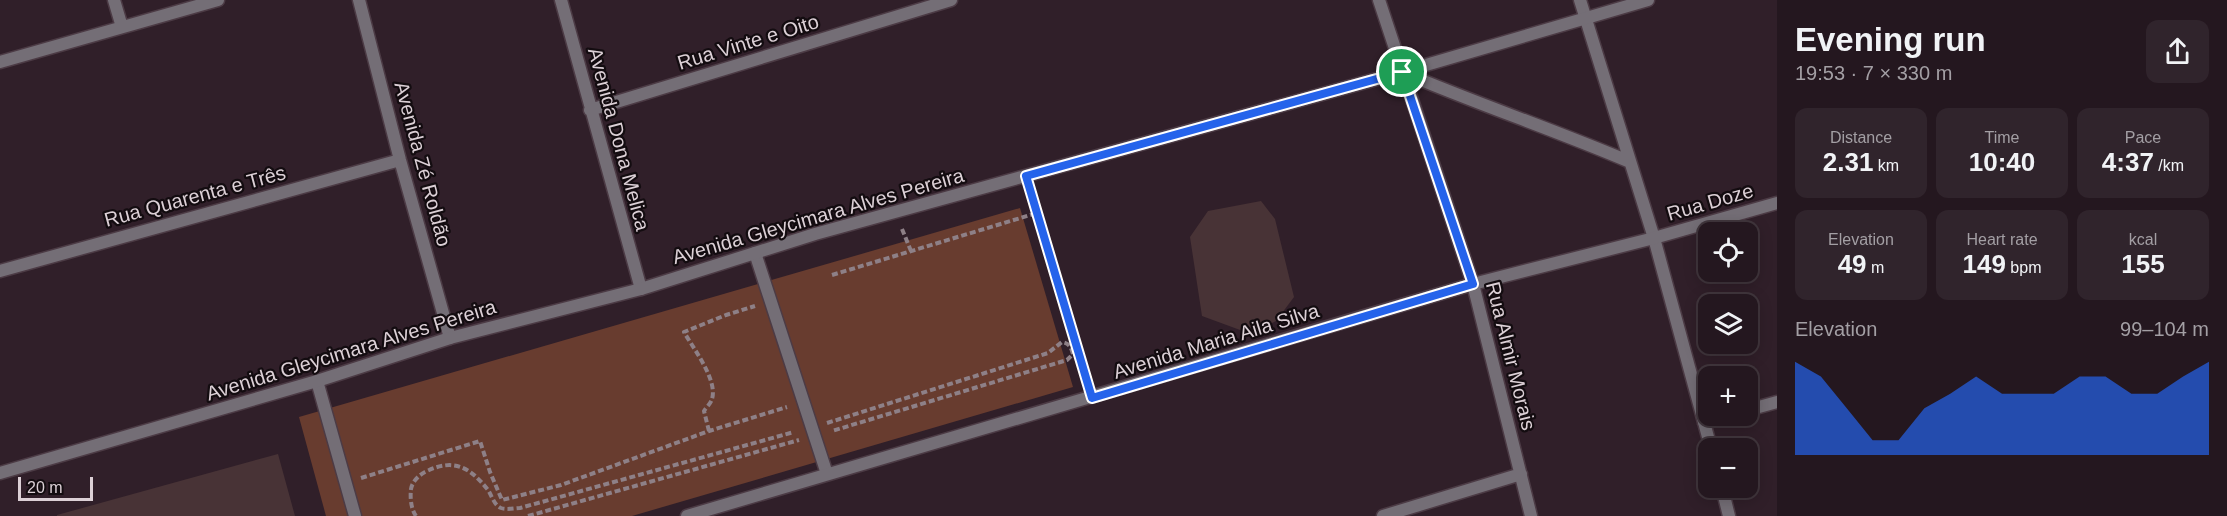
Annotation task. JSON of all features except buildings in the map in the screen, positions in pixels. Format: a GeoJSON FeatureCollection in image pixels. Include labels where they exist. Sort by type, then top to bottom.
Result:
{"type":"FeatureCollection","features":[{"type":"Feature","properties":{"kind":"street"},"geometry":{"type":"LineString","coordinates":[[114,0],[122,27]]}},
{"type":"Feature","properties":{"kind":"street"},"geometry":{"type":"LineString","coordinates":[[0,62],[218,0]]}},
{"type":"Feature","properties":{"kind":"street","name":"Avenida Zé Roldão"},"geometry":{"type":"LineString","coordinates":[[359,0],[400,160],[450,338]]}},
{"type":"Feature","properties":{"kind":"street","name":"Avenida Dona Melica"},"geometry":{"type":"LineString","coordinates":[[561,0],[640,289]]}},
{"type":"Feature","properties":{"kind":"street","name":"Rua Vinte e Oito"},"geometry":{"type":"LineString","coordinates":[[590,110],[951,0]]}},
{"type":"Feature","properties":{"kind":"street","name":"Rua Almir Morais"},"geometry":{"type":"LineString","coordinates":[[1379,0],[1473,284],[1531,516]]}},
{"type":"Feature","properties":{"kind":"street"},"geometry":{"type":"LineString","coordinates":[[1580,0],[1654,238],[1698,401]]}},
{"type":"Feature","properties":{"kind":"street","name":"Avenida Gleycimara Alves Pereira"},"geometry":{"type":"LineString","coordinates":[[0,473],[317,381],[450,338],[640,289],[815,234],[1402,72],[1648,0]]}},
{"type":"Feature","properties":{"kind":"street"},"geometry":{"type":"LineString","coordinates":[[1402,72],[1564,134],[1630,162]]}},
{"type":"Feature","properties":{"kind":"street","name":"Rua Quarenta e Três"},"geometry":{"type":"LineString","coordinates":[[0,271],[400,160]]}},
{"type":"Feature","properties":{"kind":"street","name":"Rua Doze"},"geometry":{"type":"LineString","coordinates":[[1654,238],[1777,203]]}},
{"type":"Feature","properties":{"kind":"street","name":"Avenida Maria Aila Silva"},"geometry":{"type":"LineString","coordinates":[[687,516],[706,513],[827,474],[1092,398],[1473,284],[1654,238]]}},
{"type":"Feature","properties":{"kind":"street"},"geometry":{"type":"LineString","coordinates":[[755,253],[827,474]]}},
{"type":"Feature","properties":{"kind":"street"},"geometry":{"type":"LineString","coordinates":[[317,381],[356,516]]}},
{"type":"Feature","properties":{"kind":"street"},"geometry":{"type":"LineString","coordinates":[[1758,407],[1777,402]]}},
{"type":"Feature","properties":{"kind":"street"},"geometry":{"type":"LineString","coordinates":[[1383,516],[1521,474]]}},
{"type":"Feature","properties":{"kind":"street"},"geometry":{"type":"LineString","coordinates":[[1724,498],[1729,516]]}},
{"type":"Feature","properties":{"kind":"path"},"geometry":{"type":"LineString","coordinates":[[1026,176],[1092,398]]}},
{"type":"Feature","properties":{"kind":"path"},"geometry":{"type":"LineString","coordinates":[[832,275],[1037,213]]}},
{"type":"Feature","properties":{"kind":"path"},"geometry":{"type":"LineString","coordinates":[[710,432],[704,411],[712,399],[711,384],[701,358],[684,332],[726,315],[772,301]]}},
{"type":"Feature","properties":{"kind":"path"},"geometry":{"type":"LineString","coordinates":[[416,516],[412,510],[411,487],[419,474],[438,465],[454,464],[464,467],[488,490],[496,504],[502,509],[520,508],[747,444],[814,432],[1048,352],[1062,342],[1072,348],[1073,354],[1067,360],[528,516]]}},
{"type":"Feature","properties":{"kind":"path"},"geometry":{"type":"LineString","coordinates":[[346,483],[480,441],[502,500],[561,485],[804,401]]}},
{"type":"Feature","properties":{"kind":"shaded area"},"geometry":{"type":"Polygon","coordinates":[[[1020,208],[1073,387],[632,516],[326,516],[299,417],[1020,208]]]}},
{"type":"Feature","properties":{"kind":"route"},"geometry":{"type":"LineString","coordinates":[[1402,72],[1473,284],[1092,398],[1026,176],[1402,72]]}}]}
